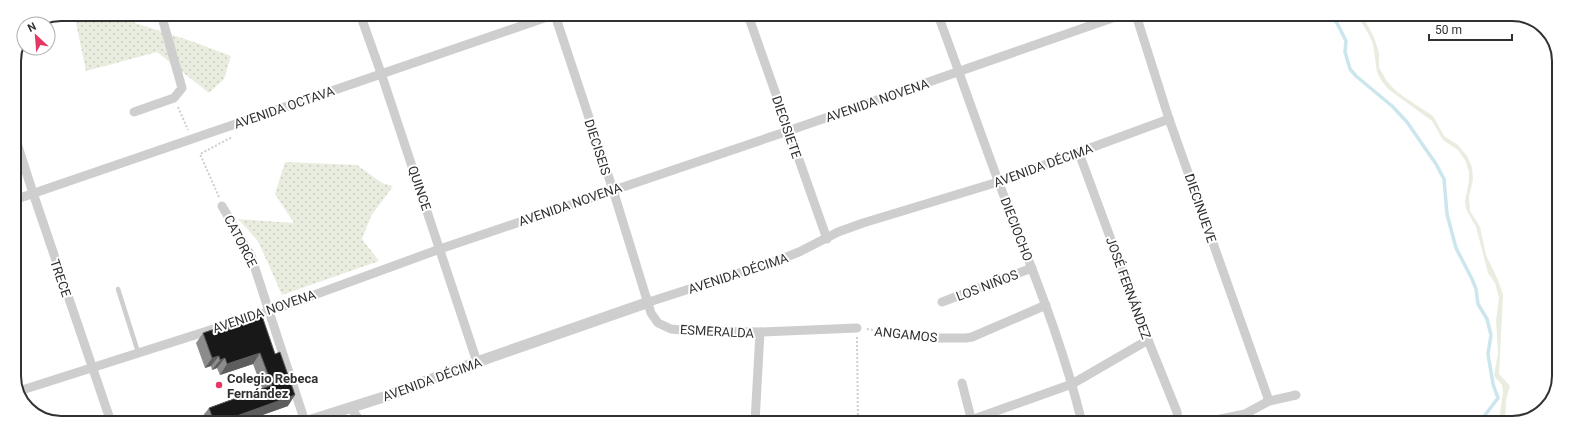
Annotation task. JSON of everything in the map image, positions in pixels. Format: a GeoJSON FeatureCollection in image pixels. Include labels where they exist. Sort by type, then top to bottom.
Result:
{"type":"FeatureCollection","features":[{"type":"Feature","properties":{"kind":"street"},"geometry":{"type":"LineString","coordinates":[[134,112],[174,98],[182,88],[163,21]]}},
{"type":"Feature","properties":{"kind":"street","name":"QUINCE"},"geometry":{"type":"LineString","coordinates":[[363,21],[382,73],[477,362]]}},
{"type":"Feature","properties":{"kind":"street","name":"AVENIDA OCTAVA"},"geometry":{"type":"LineString","coordinates":[[21,197],[534,21]]}},
{"type":"Feature","properties":{"kind":"street","name":"DIECISEIS"},"geometry":{"type":"LineString","coordinates":[[556,21],[649,302]]}},
{"type":"Feature","properties":{"kind":"street","name":"DIECISIETE"},"geometry":{"type":"LineString","coordinates":[[750,21],[827,239]]}},
{"type":"Feature","properties":{"kind":"street","name":"DIECIOCHO"},"geometry":{"type":"LineString","coordinates":[[940,21],[998,182],[1046,305],[1072,384],[1080,416]]}},
{"type":"Feature","properties":{"kind":"street","name":"AVENIDA NOVENA"},"geometry":{"type":"LineString","coordinates":[[23,390],[270,310],[440,249],[788,131],[1104,21]]}},
{"type":"Feature","properties":{"kind":"street","name":"DIECINUEVE"},"geometry":{"type":"LineString","coordinates":[[1138,21],[1169,119],[1269,401]]}},
{"type":"Feature","properties":{"kind":"street","name":"AVENIDA DÉCIMA"},"geometry":{"type":"LineString","coordinates":[[324,416],[649,302],[776,261],[863,222],[998,182],[1169,119]]}},
{"type":"Feature","properties":{"kind":"street","name":"JOSÉ FERNÁNDEZ"},"geometry":{"type":"LineString","coordinates":[[1079,153],[1177,416]]}},
{"type":"Feature","properties":{"kind":"street","name":"TRECE"},"geometry":{"type":"LineString","coordinates":[[21,157],[109,416]]}},
{"type":"Feature","properties":{"kind":"street","name":"CATORCE"},"geometry":{"type":"LineString","coordinates":[[222,206],[251,256],[270,310],[303,416]]}},
{"type":"Feature","properties":{"kind":"street","name":"LOS NIÑOS"},"geometry":{"type":"LineString","coordinates":[[942,302],[1032,268]]}},
{"type":"Feature","properties":{"kind":"street","name":"ESMERALDA"},"geometry":{"type":"LineString","coordinates":[[649,302],[651,313],[658,323],[671,329],[692,331],[760,332],[756,416]]}},
{"type":"Feature","properties":{"kind":"street","name":"ANGAMOS"},"geometry":{"type":"LineString","coordinates":[[929,338],[972,337],[1046,305]]}},
{"type":"Feature","properties":{"kind":"street","name":"ANGAMOS"},"geometry":{"type":"LineString","coordinates":[[760,332],[857,328]]}},
{"type":"Feature","properties":{"kind":"street"},"geometry":{"type":"LineString","coordinates":[[986,416],[1072,384],[1148,340]]}},
{"type":"Feature","properties":{"kind":"street"},"geometry":{"type":"LineString","coordinates":[[962,383],[971,416]]}},
{"type":"Feature","properties":{"kind":"street"},"geometry":{"type":"LineString","coordinates":[[1235,416],[1245,414],[1269,401],[1296,395]]}},
{"type":"Feature","properties":{"kind":"street"},"geometry":{"type":"LineString","coordinates":[[350,408],[356,416]]}},
{"type":"Feature","properties":{"kind":"lane"},"geometry":{"type":"LineString","coordinates":[[118,289],[138,352]]}},
{"type":"Feature","properties":{"kind":"path"},"geometry":{"type":"LineString","coordinates":[[174,98],[192,138]]}},
{"type":"Feature","properties":{"kind":"path","name":"CATORCE"},"geometry":{"type":"LineString","coordinates":[[222,206],[200,154],[234,136],[233,124]]}},
{"type":"Feature","properties":{"kind":"path"},"geometry":{"type":"LineString","coordinates":[[857,328],[858,416]]}},
{"type":"Feature","properties":{"kind":"path","name":"ANGAMOS"},"geometry":{"type":"LineString","coordinates":[[857,328],[929,338]]}},
{"type":"Feature","properties":{"kind":"shaded area"},"geometry":{"type":"Polygon","coordinates":[[[76,21],[133,21],[135,23],[231,56],[224,79],[209,93],[157,52],[86,71],[76,21]]]}},
{"type":"Feature","properties":{"kind":"shaded area"},"geometry":{"type":"Polygon","coordinates":[[[1361,21],[1365,21],[1374,37],[1379,53],[1379,67],[1386,80],[1404,97],[1433,116],[1444,136],[1458,145],[1467,156],[1472,167],[1473,179],[1469,197],[1470,211],[1480,227],[1486,255],[1498,280],[1503,295],[1499,374],[1510,386],[1506,400],[1505,416],[1500,416],[1503,392],[1502,385],[1494,376],[1498,353],[1496,320],[1499,298],[1495,283],[1488,273],[1476,227],[1466,209],[1465,201],[1469,181],[1469,172],[1465,160],[1458,150],[1443,140],[1432,121],[1388,89],[1381,80],[1377,72],[1373,44],[1361,21]]]}},
{"type":"Feature","properties":{"kind":"shaded area"},"geometry":{"type":"Polygon","coordinates":[[[285,162],[357,165],[382,183],[393,186],[371,216],[362,239],[379,261],[282,295],[258,241],[238,219],[294,223],[275,194],[285,162]]]}},
{"type":"Feature","properties":{"kind":"building"},"geometry":{"type":"Polygon","coordinates":[[[261,313],[275,354],[280,352],[295,395],[237,416],[212,416],[209,408],[272,385],[260,353],[227,364],[225,358],[220,360],[219,356],[212,358],[203,333],[261,313]]]}},
{"type":"Feature","properties":{"kind":"waterway"},"geometry":{"type":"LineString","coordinates":[[1335,21],[1346,41],[1345,52],[1350,69],[1356,76],[1392,106],[1407,122],[1436,164],[1444,179],[1447,214],[1456,248],[1472,279],[1476,289],[1478,304],[1487,319],[1491,335],[1488,354],[1493,384],[1498,398],[1484,416]]}},
{"type":"Feature","properties":{"kind":"place","name":"Colegio Rebeca Fernández"},"geometry":{"type":"Point","coordinates":[219,385]}}]}
